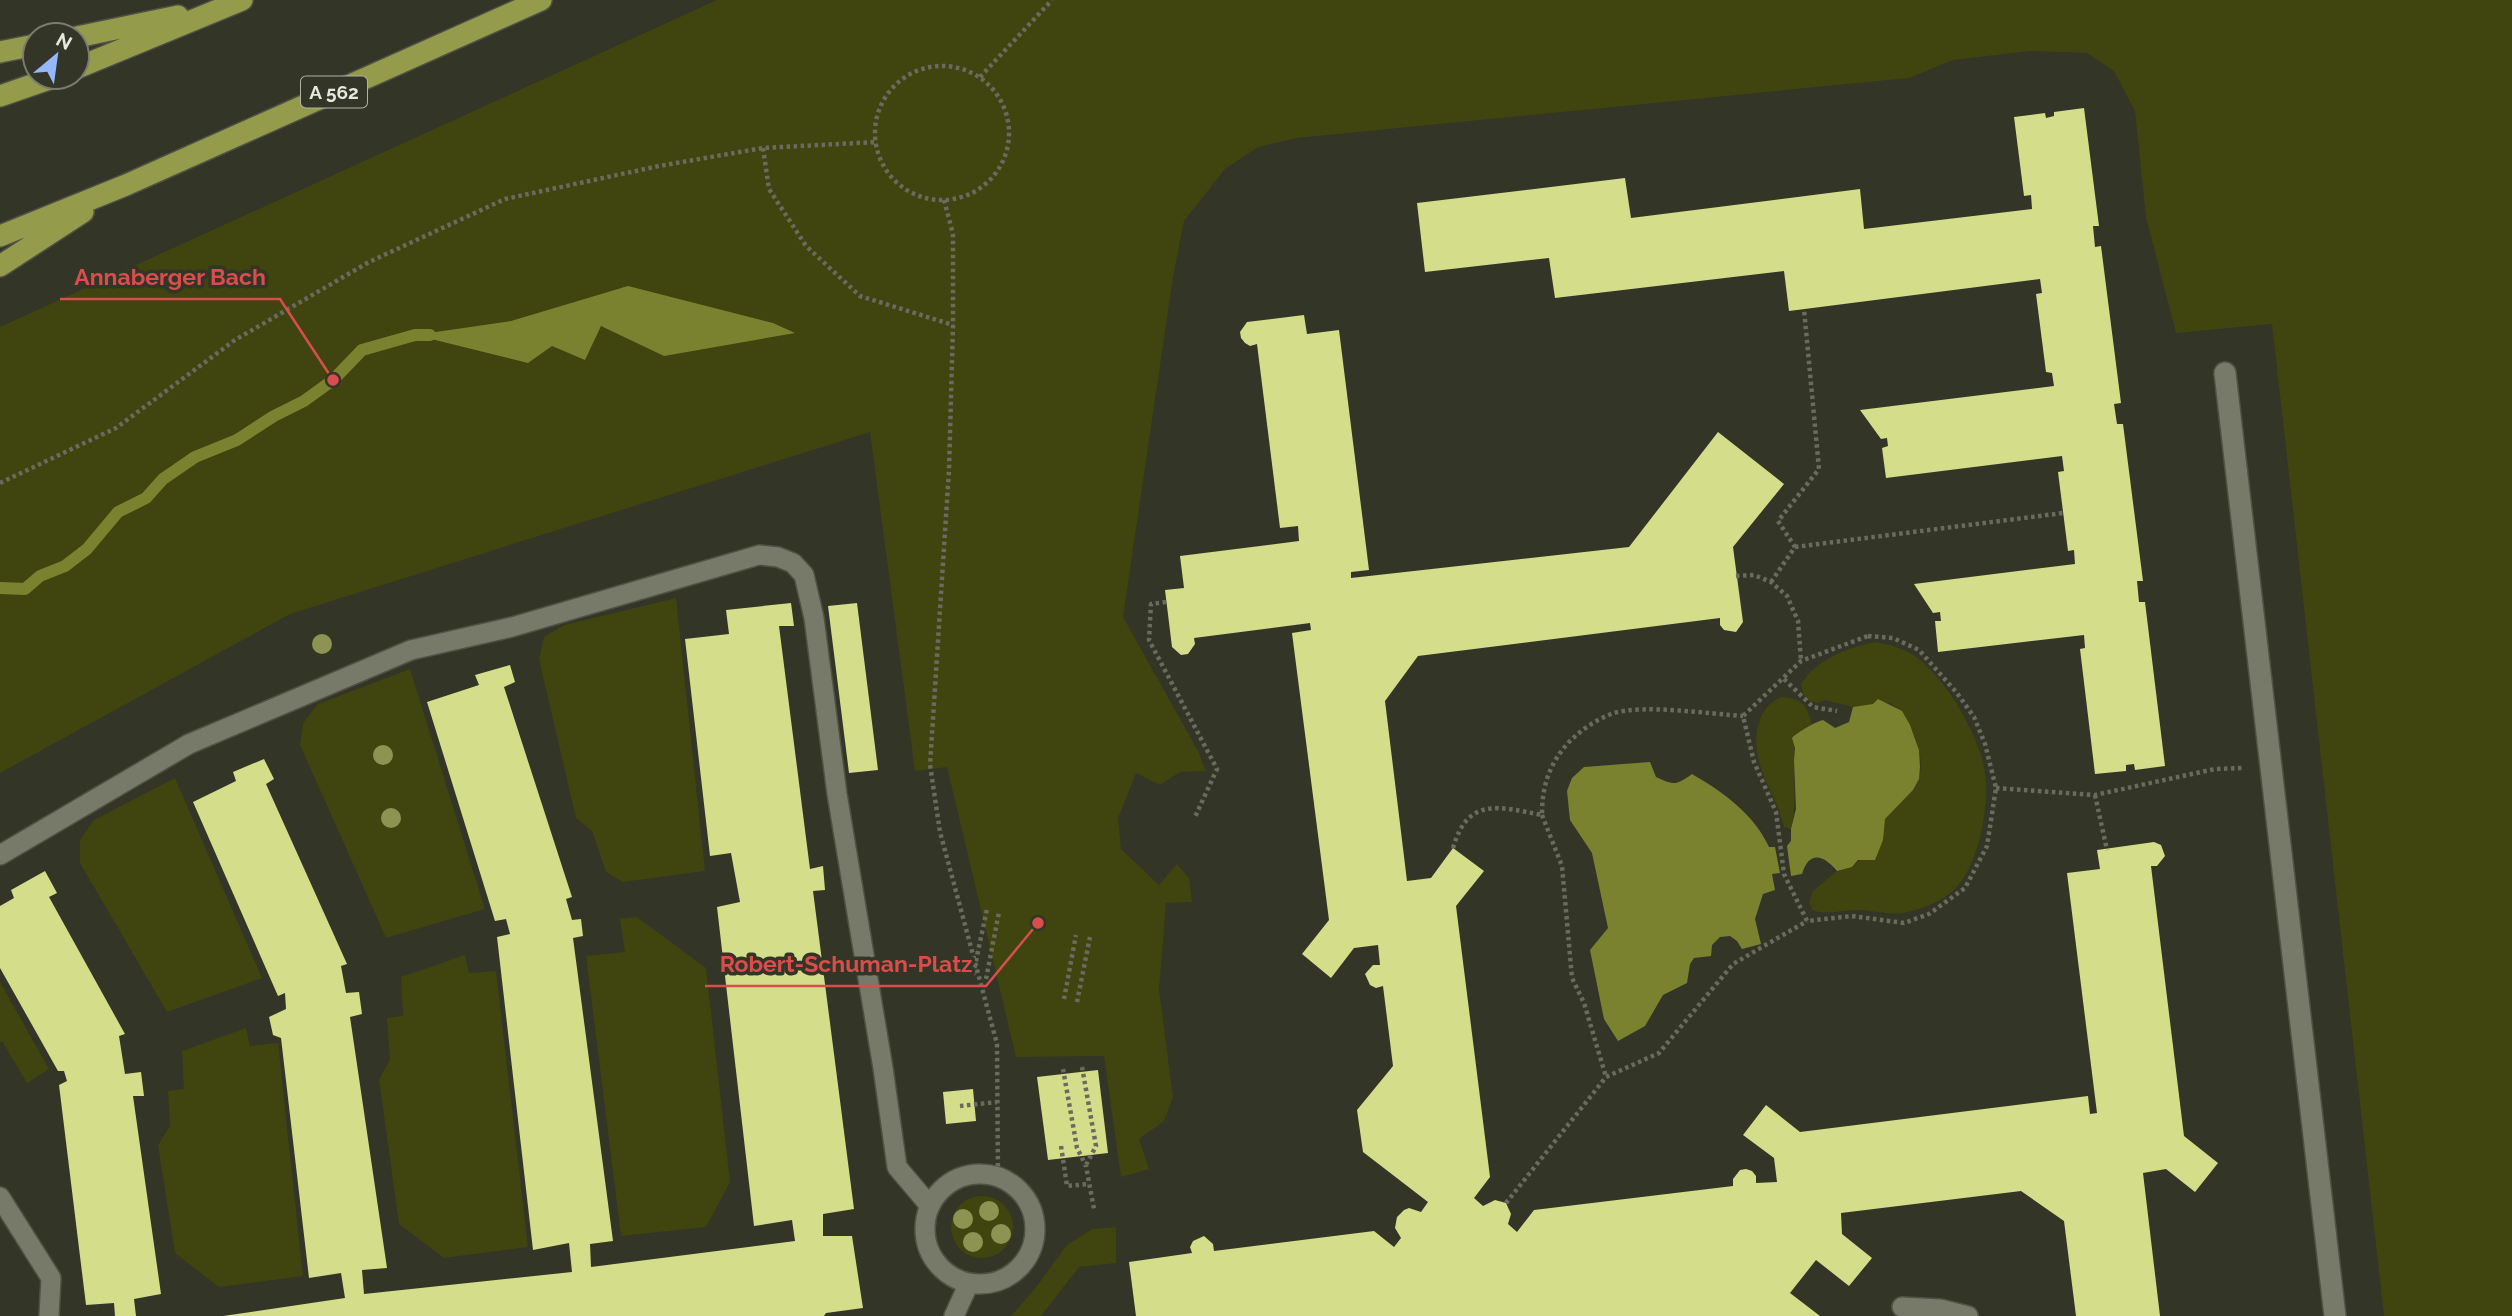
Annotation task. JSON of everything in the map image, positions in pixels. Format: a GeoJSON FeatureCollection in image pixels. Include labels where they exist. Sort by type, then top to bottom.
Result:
{"type":"FeatureCollection","features":[{"type":"Feature","properties":{"kind":"highway","name":"A 562"},"geometry":{"type":"LineString","coordinates":[[0,236],[126,185],[541,0]]}},
{"type":"Feature","properties":{"kind":"highway"},"geometry":{"type":"LineString","coordinates":[[91,34],[235,3]]}},
{"type":"Feature","properties":{"kind":"highway"},"geometry":{"type":"LineString","coordinates":[[91,62],[235,3]]}},
{"type":"Feature","properties":{"kind":"highway"},"geometry":{"type":"LineString","coordinates":[[0,52],[21,48]]}},
{"type":"Feature","properties":{"kind":"highway"},"geometry":{"type":"LineString","coordinates":[[0,96],[21,89]]}},
{"type":"Feature","properties":{"kind":"highway"},"geometry":{"type":"LineString","coordinates":[[0,266],[126,185]]}},
{"type":"Feature","properties":{"kind":"street"},"geometry":{"type":"LineString","coordinates":[[2225,373],[2336,1316]]}},
{"type":"Feature","properties":{"kind":"lane"},"geometry":{"type":"LineString","coordinates":[[0,855],[189,744],[411,650],[512,627],[759,555],[778,557],[793,563],[804,575],[814,618],[837,794],[897,1167],[930,1206]]}},
{"type":"Feature","properties":{"kind":"lane"},"geometry":{"type":"LineString","coordinates":[[977,1173],[998,1177],[1014,1185],[1026,1199],[1033,1216],[1035,1234],[1030,1252],[1020,1267],[1005,1278],[987,1283],[969,1283],[951,1275],[936,1262],[927,1244],[925,1225],[930,1206],[941,1190],[957,1178],[977,1173]]}},
{"type":"Feature","properties":{"kind":"lane"},"geometry":{"type":"LineString","coordinates":[[0,1197],[51,1278],[49,1316]]}},
{"type":"Feature","properties":{"kind":"lane"},"geometry":{"type":"LineString","coordinates":[[954,1316],[969,1283]]}},
{"type":"Feature","properties":{"kind":"lane"},"geometry":{"type":"LineString","coordinates":[[1902,1307],[1940,1309],[1968,1316]]}},
{"type":"Feature","properties":{"kind":"path"},"geometry":{"type":"LineString","coordinates":[[980,77],[1052,0]]}},
{"type":"Feature","properties":{"kind":"path"},"geometry":{"type":"LineString","coordinates":[[943,66],[959,68],[980,77],[1002,104],[1008,125],[1007,148],[1002,162],[989,180],[967,195],[944,200],[917,195],[902,187],[883,164],[876,142],[875,127],[884,99],[900,81],[913,72],[943,66]]}},
{"type":"Feature","properties":{"kind":"path"},"geometry":{"type":"LineString","coordinates":[[0,483],[116,428],[235,340],[369,262],[505,199],[659,166],[763,148],[876,142]]}},
{"type":"Feature","properties":{"kind":"path"},"geometry":{"type":"LineString","coordinates":[[763,148],[769,190],[806,246],[860,296],[953,325]]}},
{"type":"Feature","properties":{"kind":"path"},"geometry":{"type":"LineString","coordinates":[[944,200],[953,234],[953,325],[949,470],[930,765],[940,832],[997,1044],[998,1177]]}},
{"type":"Feature","properties":{"kind":"path"},"geometry":{"type":"LineString","coordinates":[[1795,547],[1778,521],[1819,469],[1804,309]]}},
{"type":"Feature","properties":{"kind":"path"},"geometry":{"type":"LineString","coordinates":[[1771,582],[1795,547],[2063,513]]}},
{"type":"Feature","properties":{"kind":"path"},"geometry":{"type":"LineString","coordinates":[[1736,576],[1754,575],[1771,582],[1787,596],[1798,621],[1801,661]]}},
{"type":"Feature","properties":{"kind":"path"},"geometry":{"type":"LineString","coordinates":[[1166,602],[1151,604],[1149,640],[1217,769],[1195,817]]}},
{"type":"Feature","properties":{"kind":"path"},"geometry":{"type":"LineString","coordinates":[[1506,1203],[1606,1077],[1659,1053],[1733,964],[1807,921],[1852,916],[1905,923],[1930,914],[1965,888],[1987,846],[1996,788],[1985,744],[1974,717],[1919,650],[1893,638],[1868,636],[1801,661],[1743,716],[1643,709],[1615,713],[1581,729],[1558,754],[1542,790],[1542,815],[1562,866],[1572,978],[1584,1003],[1606,1077]]}},
{"type":"Feature","properties":{"kind":"path"},"geometry":{"type":"LineString","coordinates":[[1784,679],[1813,707],[1837,711]]}},
{"type":"Feature","properties":{"kind":"path"},"geometry":{"type":"LineString","coordinates":[[1743,716],[1754,762],[1776,812],[1784,874],[1807,921]]}},
{"type":"Feature","properties":{"kind":"path"},"geometry":{"type":"LineString","coordinates":[[1996,788],[2095,794],[2215,769],[2271,766]]}},
{"type":"Feature","properties":{"kind":"path"},"geometry":{"type":"LineString","coordinates":[[2095,794],[2107,850]]}},
{"type":"Feature","properties":{"kind":"path"},"geometry":{"type":"LineString","coordinates":[[1453,848],[1464,823],[1475,814],[1495,806],[1542,815]]}},
{"type":"Feature","properties":{"kind":"path"},"geometry":{"type":"LineString","coordinates":[[973,975],[987,909]]}},
{"type":"Feature","properties":{"kind":"path"},"geometry":{"type":"LineString","coordinates":[[986,979],[999,912]]}},
{"type":"Feature","properties":{"kind":"path"},"geometry":{"type":"LineString","coordinates":[[1064,999],[1076,935]]}},
{"type":"Feature","properties":{"kind":"path"},"geometry":{"type":"LineString","coordinates":[[1077,1002],[1090,937]]}},
{"type":"Feature","properties":{"kind":"path"},"geometry":{"type":"LineString","coordinates":[[1082,1067],[1096,1146],[1086,1166]]}},
{"type":"Feature","properties":{"kind":"path"},"geometry":{"type":"LineString","coordinates":[[1063,1069],[1077,1148],[1086,1166],[1094,1209]]}},
{"type":"Feature","properties":{"kind":"path"},"geometry":{"type":"LineString","coordinates":[[960,1106],[997,1102]]}},
{"type":"Feature","properties":{"kind":"path"},"geometry":{"type":"LineString","coordinates":[[1061,1146],[1067,1186],[1088,1184]]}},
{"type":"Feature","properties":{"kind":"shaded area"},"geometry":{"type":"Polygon","coordinates":[[[717,0],[2512,0],[2512,1316],[2384,1316],[2272,324],[2176,333],[2146,217],[2135,111],[2114,71],[2087,53],[2030,51],[1953,60],[1909,78],[1297,138],[1258,147],[1225,169],[1184,221],[1173,277],[1123,617],[1198,751],[1206,771],[1180,772],[1160,785],[1136,773],[1118,818],[1121,849],[1159,885],[1177,864],[1189,878],[1192,902],[1166,903],[1159,990],[1173,1097],[1164,1121],[1139,1139],[1149,1169],[1121,1177],[1104,1056],[1016,1057],[947,767],[915,771],[870,432],[290,614],[0,773],[0,327],[717,0]]]}},
{"type":"Feature","properties":{"kind":"shaded area"},"geometry":{"type":"Polygon","coordinates":[[[628,286],[773,323],[795,333],[664,356],[601,326],[585,360],[552,346],[528,363],[415,335],[511,321],[628,286]]]}},
{"type":"Feature","properties":{"kind":"shaded area"},"geometry":{"type":"Polygon","coordinates":[[[676,598],[705,871],[623,882],[606,872],[592,831],[576,818],[539,659],[544,637],[564,625],[676,598]]]}},
{"type":"Feature","properties":{"kind":"shaded area"},"geometry":{"type":"Polygon","coordinates":[[[1875,642],[1902,649],[1922,661],[1942,683],[1962,713],[1976,743],[1985,773],[1986,801],[1981,834],[1971,865],[1963,878],[1955,889],[1933,903],[1902,913],[1860,910],[1818,912],[1813,910],[1809,902],[1813,891],[1837,871],[1852,867],[1883,840],[1885,818],[1918,781],[1921,760],[1919,749],[1910,727],[1890,703],[1853,707],[1825,700],[1817,703],[1809,701],[1803,694],[1801,684],[1824,661],[1843,651],[1875,642]]]}},
{"type":"Feature","properties":{"kind":"shaded area"},"geometry":{"type":"Polygon","coordinates":[[[410,669],[485,909],[386,938],[300,745],[303,723],[318,704],[410,669]]]}},
{"type":"Feature","properties":{"kind":"shaded area"},"geometry":{"type":"Polygon","coordinates":[[[1781,697],[1803,704],[1812,725],[1793,738],[1794,814],[1791,829],[1784,827],[1763,773],[1756,746],[1761,717],[1766,708],[1781,697]]]}},
{"type":"Feature","properties":{"kind":"shaded area"},"geometry":{"type":"Polygon","coordinates":[[[1878,699],[1902,711],[1910,725],[1919,750],[1919,779],[1913,790],[1885,819],[1883,840],[1875,860],[1858,860],[1852,867],[1837,871],[1827,861],[1813,858],[1802,874],[1791,876],[1787,846],[1791,841],[1796,809],[1795,748],[1792,738],[1823,720],[1835,728],[1849,722],[1853,707],[1873,704],[1878,699]]]}},
{"type":"Feature","properties":{"kind":"shaded area"},"geometry":{"type":"Polygon","coordinates":[[[1650,762],[1656,777],[1674,783],[1692,774],[1736,805],[1755,824],[1769,847],[1775,847],[1780,873],[1772,874],[1775,890],[1763,894],[1755,919],[1761,944],[1742,949],[1730,936],[1720,937],[1712,945],[1711,956],[1694,958],[1690,964],[1687,983],[1663,995],[1645,1026],[1618,1041],[1604,1019],[1590,950],[1608,928],[1592,853],[1570,820],[1567,791],[1572,778],[1584,767],[1650,762]]]}},
{"type":"Feature","properties":{"kind":"shaded area"},"geometry":{"type":"Polygon","coordinates":[[[175,778],[262,978],[167,1012],[80,863],[80,840],[94,820],[175,778]]]}},
{"type":"Feature","properties":{"kind":"shaded area"},"geometry":{"type":"Polygon","coordinates":[[[637,917],[706,968],[730,1182],[706,1227],[621,1236],[586,956],[625,952],[620,919],[637,917]]]}},
{"type":"Feature","properties":{"kind":"shaded area"},"geometry":{"type":"Polygon","coordinates":[[[465,955],[469,973],[496,971],[528,1247],[444,1258],[399,1224],[379,1079],[390,1060],[387,1018],[403,1016],[401,977],[465,955]]]}},
{"type":"Feature","properties":{"kind":"shaded area"},"geometry":{"type":"Polygon","coordinates":[[[0,982],[49,1069],[27,1083],[2,1041],[0,1042],[0,982]]]}},
{"type":"Feature","properties":{"kind":"shaded area"},"geometry":{"type":"Polygon","coordinates":[[[246,1028],[250,1046],[278,1043],[303,1276],[219,1287],[175,1253],[158,1145],[170,1126],[168,1091],[184,1089],[182,1051],[246,1028]]]}},
{"type":"Feature","properties":{"kind":"shaded area"},"geometry":{"type":"Polygon","coordinates":[[[982,1196],[1004,1205],[1013,1227],[1004,1249],[982,1258],[960,1249],[951,1227],[960,1205],[982,1196]]]}},
{"type":"Feature","properties":{"kind":"shaded area"},"geometry":{"type":"Polygon","coordinates":[[[1116,1227],[1116,1263],[1079,1267],[1041,1316],[1011,1316],[1067,1245],[1092,1229],[1116,1227]]]}},
{"type":"Feature","properties":{"kind":"building"},"geometry":{"type":"Polygon","coordinates":[[[2084,108],[2099,226],[2093,226],[2095,247],[2101,246],[2121,403],[2114,404],[2117,424],[2123,424],[2143,581],[2137,581],[2139,602],[2145,602],[2165,766],[2135,770],[2134,764],[2126,765],[2126,771],[2095,774],[2080,649],[2085,648],[2084,635],[1938,652],[1935,621],[1941,621],[1940,612],[1933,613],[1914,584],[2075,564],[2074,550],[2068,551],[2058,472],[2064,471],[2062,456],[1886,478],[1882,448],[1888,446],[1887,438],[1881,439],[1860,410],[2054,386],[2052,373],[2046,372],[2036,294],[2042,293],[2040,279],[1789,311],[1784,271],[1555,298],[1549,258],[1425,272],[1417,203],[1625,178],[1631,218],[1860,189],[1864,229],[2032,209],[2031,195],[2024,196],[2014,117],[2045,113],[2046,118],[2054,116],[2054,112],[2084,108]]]}},
{"type":"Feature","properties":{"kind":"building"},"geometry":{"type":"Polygon","coordinates":[[[1304,315],[1307,334],[1339,330],[1369,570],[1351,572],[1351,578],[1629,547],[1718,432],[1784,484],[1733,547],[1743,622],[1736,632],[1724,630],[1720,625],[1720,618],[1418,656],[1385,701],[1407,881],[1431,878],[1453,848],[1484,871],[1456,906],[1490,1177],[1474,1198],[1483,1206],[1495,1200],[1506,1203],[1511,1214],[1508,1224],[1517,1232],[1534,1210],[1733,1186],[1733,1179],[1740,1170],[1752,1171],[1756,1176],[1756,1183],[1777,1182],[1774,1158],[1743,1135],[1766,1105],[1800,1132],[2088,1096],[2090,1114],[2097,1113],[2067,873],[2100,869],[2097,850],[2154,842],[2161,845],[2165,856],[2157,866],[2151,866],[2184,1136],[2218,1163],[2195,1192],[2166,1169],[2143,1173],[2160,1316],[2076,1316],[2064,1221],[2021,1191],[1841,1213],[1842,1234],[1872,1258],[1849,1286],[1816,1260],[1790,1293],[1820,1316],[1136,1316],[1129,1262],[1192,1253],[1190,1247],[1193,1241],[1204,1236],[1213,1244],[1214,1251],[1374,1231],[1394,1247],[1401,1238],[1395,1228],[1397,1217],[1409,1208],[1421,1212],[1428,1202],[1363,1152],[1357,1110],[1393,1066],[1383,986],[1376,988],[1370,985],[1365,974],[1373,965],[1380,965],[1378,945],[1354,948],[1331,978],[1302,954],[1329,920],[1292,633],[1311,630],[1310,623],[1194,638],[1195,644],[1188,654],[1181,655],[1172,647],[1165,590],[1184,588],[1180,556],[1299,541],[1298,526],[1280,528],[1257,344],[1250,346],[1245,343],[1240,332],[1247,322],[1304,315]]]}},
{"type":"Feature","properties":{"kind":"building"},"geometry":{"type":"Polygon","coordinates":[[[791,603],[794,626],[779,626],[810,869],[823,866],[825,890],[813,891],[854,1209],[823,1214],[823,1236],[852,1236],[863,1308],[826,1313],[824,1316],[223,1316],[345,1298],[341,1273],[309,1278],[281,1038],[273,1035],[269,1017],[286,1009],[285,993],[278,996],[193,802],[236,781],[233,772],[264,759],[274,779],[266,784],[347,964],[341,966],[346,993],[359,992],[362,1014],[350,1017],[387,1268],[362,1270],[364,1294],[572,1272],[569,1243],[533,1250],[497,937],[510,934],[506,919],[495,921],[427,702],[479,685],[475,675],[510,665],[515,682],[504,687],[572,897],[566,899],[572,920],[581,919],[583,936],[573,938],[613,1241],[590,1244],[591,1267],[795,1241],[792,1220],[754,1226],[717,907],[740,902],[731,853],[710,856],[685,639],[729,634],[726,610],[791,603]]]}},
{"type":"Feature","properties":{"kind":"building"},"geometry":{"type":"Polygon","coordinates":[[[857,603],[878,770],[849,773],[828,606],[857,603]]]}},
{"type":"Feature","properties":{"kind":"building"},"geometry":{"type":"Polygon","coordinates":[[[45,871],[57,893],[49,897],[125,1034],[119,1036],[125,1074],[141,1072],[144,1096],[133,1096],[161,1294],[134,1299],[136,1316],[115,1316],[114,1303],[86,1305],[59,1085],[67,1081],[64,1071],[58,1071],[0,968],[0,906],[14,898],[11,890],[45,871]]]}},
{"type":"Feature","properties":{"kind":"building"},"geometry":{"type":"Polygon","coordinates":[[[1098,1070],[1108,1153],[1048,1160],[1037,1077],[1098,1070]]]}},
{"type":"Feature","properties":{"kind":"building"},"geometry":{"type":"Polygon","coordinates":[[[973,1089],[976,1121],[946,1124],[943,1092],[973,1089]]]}},
{"type":"Feature","properties":{"kind":"waterway"},"geometry":{"type":"LineString","coordinates":[[0,588],[25,589],[40,576],[65,566],[87,549],[118,512],[146,498],[163,479],[195,457],[237,440],[274,416],[304,401],[333,380],[362,350],[415,335],[430,335]]}},
{"type":"Feature","properties":{"kind":"place","name":"Annaberger Bach"},"geometry":{"type":"Point","coordinates":[333,380]}},
{"type":"Feature","properties":{"kind":"place","name":"Robert-Schuman-Platz"},"geometry":{"type":"Point","coordinates":[1038,923]}}]}
